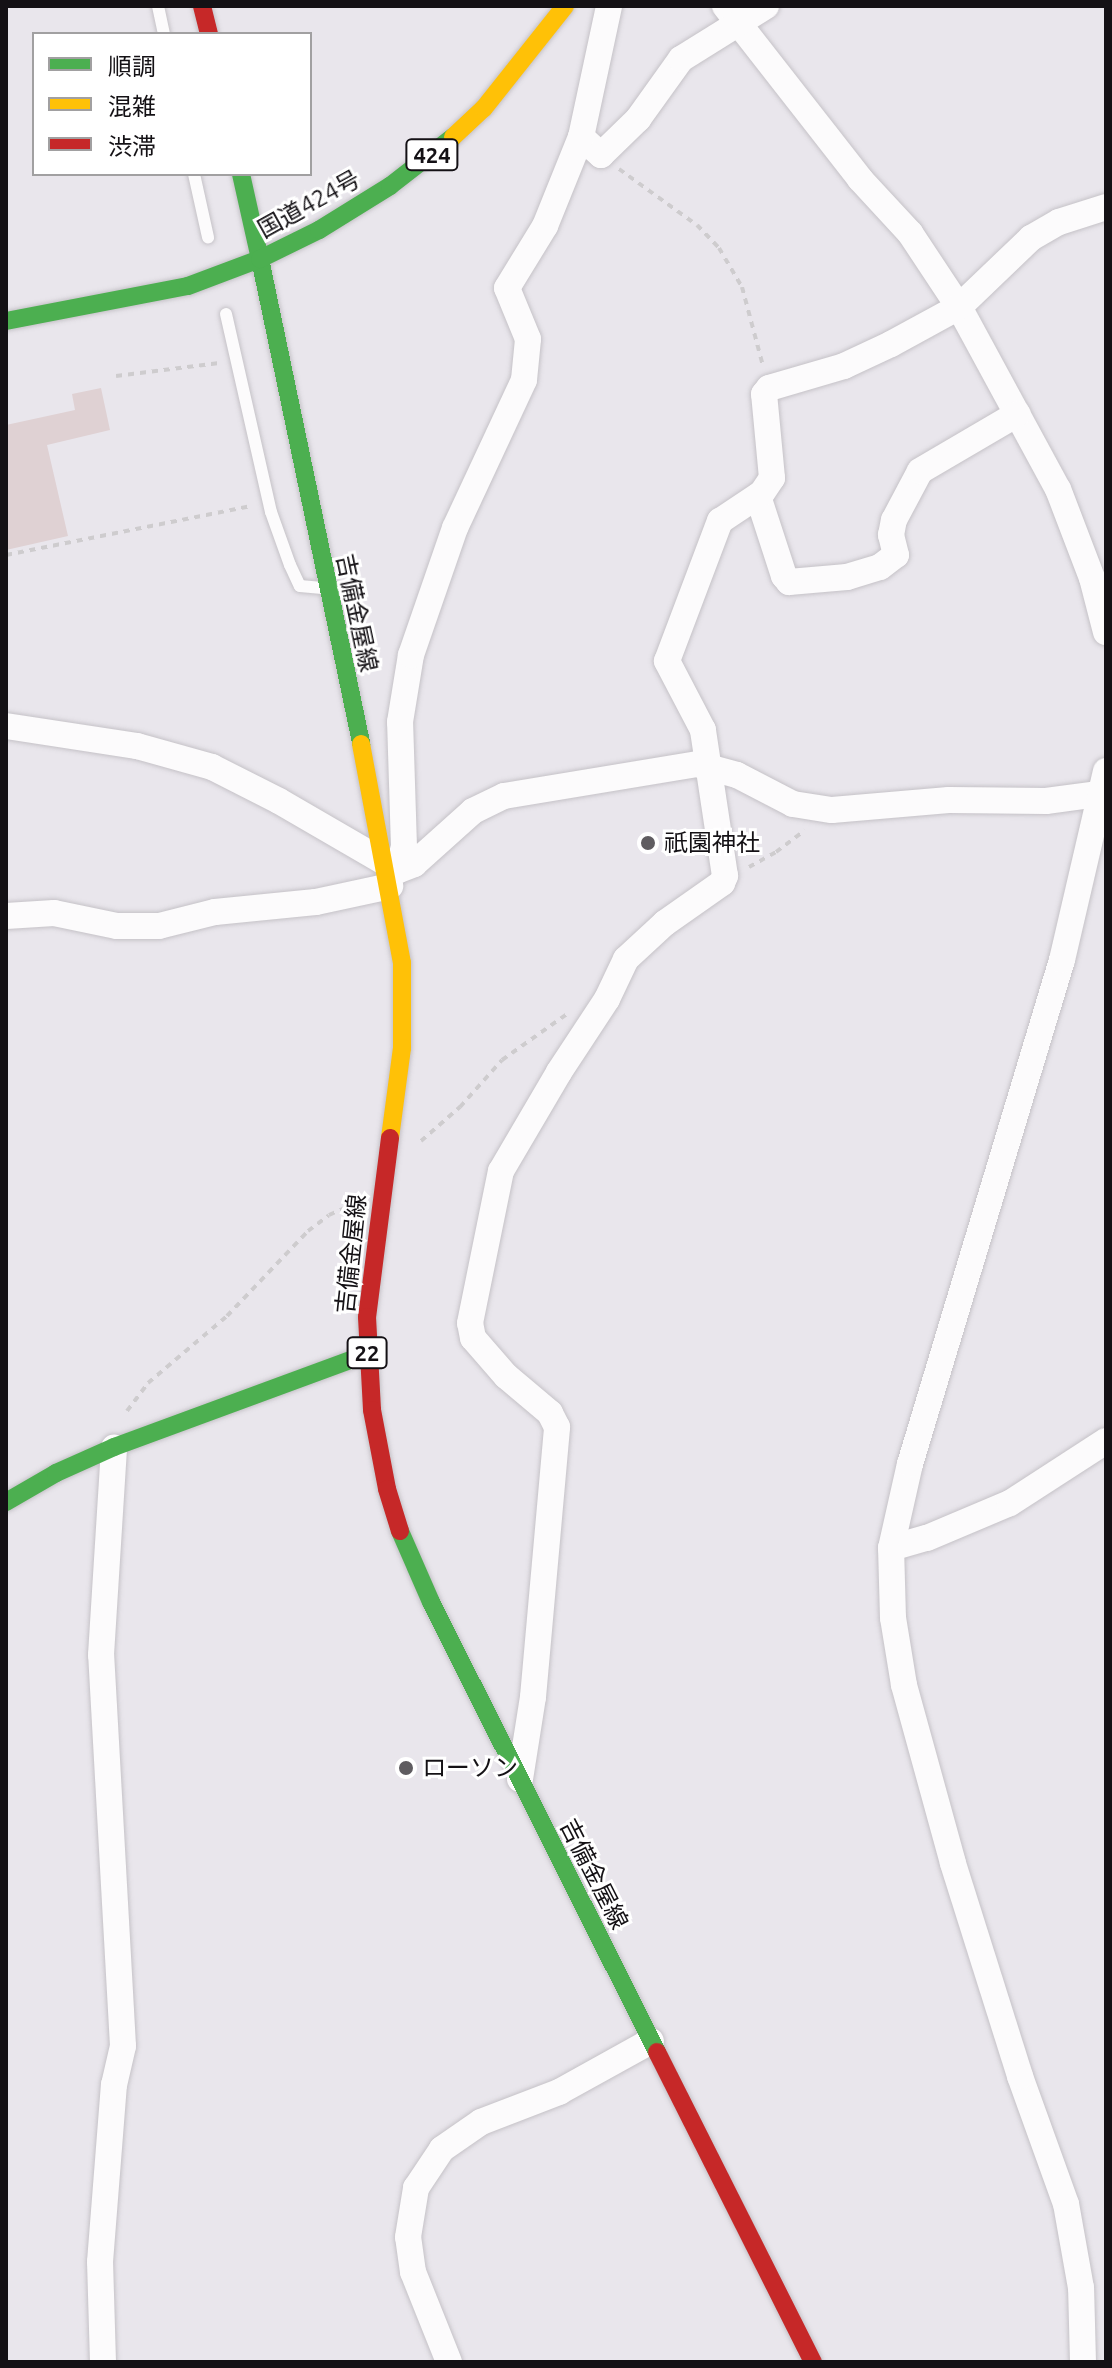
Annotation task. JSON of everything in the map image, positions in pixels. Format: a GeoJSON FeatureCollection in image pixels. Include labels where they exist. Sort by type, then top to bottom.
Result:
{"type":"FeatureCollection","features":[{"type":"Feature","properties":{"kind":"main road"},"geometry":{"type":"LineString","coordinates":[[202,6],[208,32]]}},
{"type":"Feature","properties":{"kind":"main road","name":"国道424号"},"geometry":{"type":"LineString","coordinates":[[6,321],[154,295],[260,259],[349,212],[430,157],[484,108],[565,6]]}},
{"type":"Feature","properties":{"kind":"main road","name":"吉備金屋線"},"geometry":{"type":"LineString","coordinates":[[241,176],[390,873],[402,963],[404,1020],[369,1286],[367,1354],[379,1453],[399,1528],[431,1602],[813,2362]]}},
{"type":"Feature","properties":{"kind":"main road"},"geometry":{"type":"LineString","coordinates":[[6,1502],[56,1473],[114,1447],[367,1354]]}},
{"type":"Feature","properties":{"kind":"street"},"geometry":{"type":"LineString","coordinates":[[390,873],[404,847],[400,722],[411,655],[455,528],[489,461],[528,366],[528,339],[507,288],[545,226],[581,137],[609,6]]}},
{"type":"Feature","properties":{"kind":"street"},"geometry":{"type":"LineString","coordinates":[[581,137],[601,155],[638,119],[681,59],[732,14],[766,6]]}},
{"type":"Feature","properties":{"kind":"street"},"geometry":{"type":"LineString","coordinates":[[732,14],[860,179],[910,233],[959,307],[1058,489],[1092,578],[1106,632]]}},
{"type":"Feature","properties":{"kind":"street"},"geometry":{"type":"LineString","coordinates":[[520,1780],[533,1697],[557,1427],[550,1413],[506,1376],[470,1331],[499,1181],[559,1072],[607,999],[626,959],[665,923],[722,883],[725,876],[698,714],[667,661],[715,531],[728,515],[758,496],[772,478],[762,404],[764,394],[769,388],[844,366],[959,307],[1031,238],[1059,222],[1106,207]]}},
{"type":"Feature","properties":{"kind":"street"},"geometry":{"type":"LineString","coordinates":[[758,496],[784,576],[789,582],[815,582],[858,574],[880,567],[896,555],[891,535],[894,520],[920,471],[1017,414]]}},
{"type":"Feature","properties":{"kind":"street"},"geometry":{"type":"LineString","coordinates":[[6,726],[137,746],[212,767],[267,794],[390,873]]}},
{"type":"Feature","properties":{"kind":"street"},"geometry":{"type":"LineString","coordinates":[[6,916],[54,913],[117,926],[159,926],[215,912],[316,902],[414,864],[473,811],[504,796],[706,764],[737,775],[793,804],[832,810],[949,800],[1046,801],[1105,786],[1062,960],[906,1476],[891,1548],[893,1618],[904,1685],[953,1863],[1020,2076],[1066,2204],[1081,2288],[1083,2362]]}},
{"type":"Feature","properties":{"kind":"street"},"geometry":{"type":"LineString","coordinates":[[891,1548],[927,1538],[1010,1503],[1106,1441]]}},
{"type":"Feature","properties":{"kind":"street"},"geometry":{"type":"LineString","coordinates":[[103,2362],[101,2248],[114,2085],[123,2046],[101,1655],[114,1447]]}},
{"type":"Feature","properties":{"kind":"street"},"geometry":{"type":"LineString","coordinates":[[449,2362],[413,2272],[408,2237],[416,2188],[442,2149],[481,2122],[559,2092],[651,2041]]}},
{"type":"Feature","properties":{"kind":"lane"},"geometry":{"type":"LineString","coordinates":[[158,6],[164,32]]}},
{"type":"Feature","properties":{"kind":"lane"},"geometry":{"type":"LineString","coordinates":[[194,176],[208,237]]}},
{"type":"Feature","properties":{"kind":"lane"},"geometry":{"type":"LineString","coordinates":[[226,314],[269,502],[300,586],[308,590],[327,588]]}},
{"type":"Feature","properties":{"kind":"path"},"geometry":{"type":"LineString","coordinates":[[601,155],[697,225],[719,248],[742,287],[769,388]]}},
{"type":"Feature","properties":{"kind":"path"},"geometry":{"type":"LineString","coordinates":[[116,376],[237,360]]}},
{"type":"Feature","properties":{"kind":"path"},"geometry":{"type":"LineString","coordinates":[[6,555],[269,502]]}},
{"type":"Feature","properties":{"kind":"path"},"geometry":{"type":"LineString","coordinates":[[725,876],[762,861],[832,810]]}},
{"type":"Feature","properties":{"kind":"path"},"geometry":{"type":"LineString","coordinates":[[385,1177],[460,1107],[502,1060],[573,1010]]}},
{"type":"Feature","properties":{"kind":"path"},"geometry":{"type":"LineString","coordinates":[[114,1447],[127,1412],[148,1383],[227,1316],[308,1231],[344,1207],[380,1198]]}},
{"type":"Feature","properties":{"kind":"building"},"geometry":{"type":"Polygon","coordinates":[[[101,388],[110,430],[47,445],[68,536],[6,550],[6,425],[75,410],[72,394],[101,388]]]}},
{"type":"Feature","properties":{"kind":"traffic: fast"},"geometry":{"type":"LineString","coordinates":[[6,321],[188,286],[260,259],[319,230],[390,186],[453,137]]}},
{"type":"Feature","properties":{"kind":"traffic: fast"},"geometry":{"type":"LineString","coordinates":[[241,176],[260,259]]}},
{"type":"Feature","properties":{"kind":"traffic: fast"},"geometry":{"type":"LineString","coordinates":[[260,259],[361,744]]}},
{"type":"Feature","properties":{"kind":"traffic: fast"},"geometry":{"type":"LineString","coordinates":[[6,1502],[56,1473],[114,1447],[367,1354]]}},
{"type":"Feature","properties":{"kind":"traffic: fast"},"geometry":{"type":"LineString","coordinates":[[400,1531],[431,1602],[657,2052]]}},
{"type":"Feature","properties":{"kind":"traffic: slow"},"geometry":{"type":"LineString","coordinates":[[453,137],[484,108],[565,6]]}},
{"type":"Feature","properties":{"kind":"traffic: slow"},"geometry":{"type":"LineString","coordinates":[[361,744],[402,963],[402,1048],[390,1138]]}},
{"type":"Feature","properties":{"kind":"traffic: jam"},"geometry":{"type":"LineString","coordinates":[[202,6],[208,32]]}},
{"type":"Feature","properties":{"kind":"traffic: jam"},"geometry":{"type":"LineString","coordinates":[[390,1138],[367,1317],[372,1410],[387,1489],[400,1531]]}},
{"type":"Feature","properties":{"kind":"traffic: jam"},"geometry":{"type":"LineString","coordinates":[[657,2052],[813,2362]]}},
{"type":"Feature","properties":{"kind":"place","name":"祇園神社"},"geometry":{"type":"Point","coordinates":[648,843]}},
{"type":"Feature","properties":{"kind":"place","name":"ローソン"},"geometry":{"type":"Point","coordinates":[406,1768]}}]}
